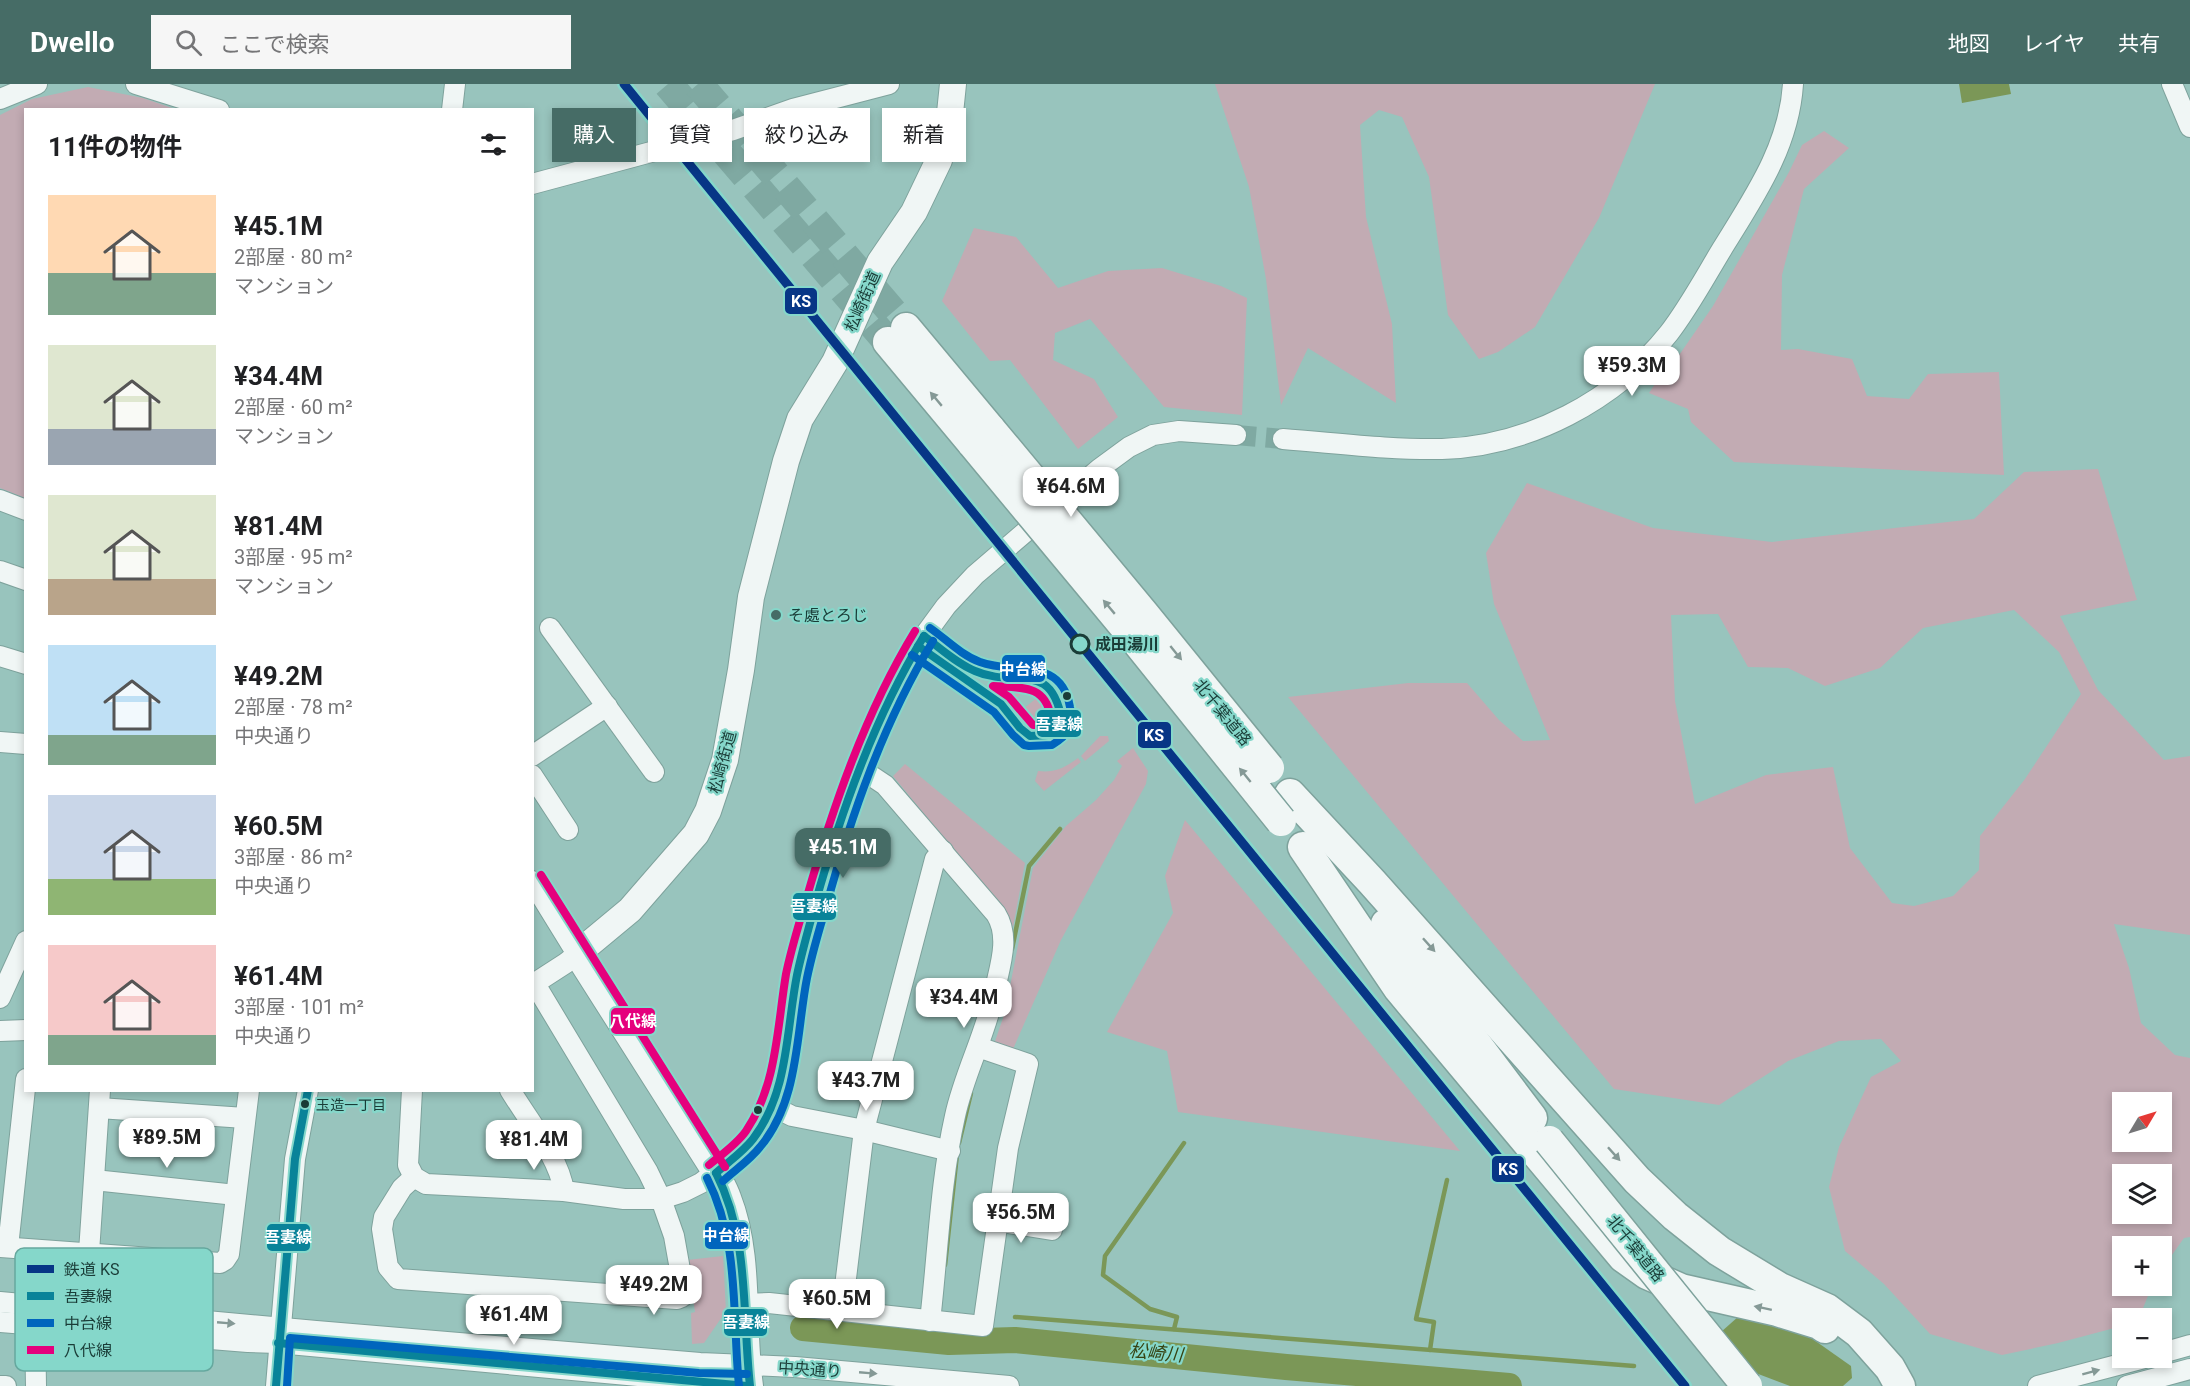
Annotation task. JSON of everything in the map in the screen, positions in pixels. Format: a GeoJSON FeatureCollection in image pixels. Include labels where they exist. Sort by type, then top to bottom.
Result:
{"type":"FeatureCollection","features":[{"type":"Feature","properties":{"kind":"highway","name":"北千葉道路"},"geometry":{"type":"LineString","coordinates":[[897,335],[982,437],[1144,614],[1269,768],[1303,847],[1474,1055],[1525,1109]]}},
{"type":"Feature","properties":{"kind":"highway","name":"北千葉道路"},"geometry":{"type":"LineString","coordinates":[[982,437],[1122,623],[1285,807],[1525,1109],[1540,1144],[1747,1386]]}},
{"type":"Feature","properties":{"kind":"highway"},"geometry":{"type":"LineString","coordinates":[[1285,807],[1380,890],[1637,1180],[1675,1216],[1719,1251],[1780,1288],[1827,1309],[1859,1333],[1890,1368],[1900,1386]]}},
{"type":"Feature","properties":{"kind":"highway"},"geometry":{"type":"LineString","coordinates":[[1303,847],[1399,990],[1540,1144],[1623,1257],[1647,1274],[1681,1289],[1777,1311],[1819,1324],[1852,1347],[1871,1371],[1879,1386]]}},
{"type":"Feature","properties":{"kind":"main road","name":"松崎街道"},"geometry":{"type":"LineString","coordinates":[[577,954],[630,910],[696,834],[708,811],[725,760],[751,597],[786,461],[800,419],[835,362],[880,262],[914,212],[939,159],[950,114],[953,84]]}},
{"type":"Feature","properties":{"kind":"main road"},"geometry":{"type":"LineString","coordinates":[[577,954],[716,1173],[728,1198],[739,1241],[748,1379]]}},
{"type":"Feature","properties":{"kind":"street"},"geometry":{"type":"LineString","coordinates":[[0,99],[37,84]]}},
{"type":"Feature","properties":{"kind":"street"},"geometry":{"type":"LineString","coordinates":[[136,84],[213,108]]}},
{"type":"Feature","properties":{"kind":"street"},"geometry":{"type":"LineString","coordinates":[[452,108],[455,84]]}},
{"type":"Feature","properties":{"kind":"street"},"geometry":{"type":"LineString","coordinates":[[534,183],[733,130],[793,109],[889,84]]}},
{"type":"Feature","properties":{"kind":"street"},"geometry":{"type":"LineString","coordinates":[[1283,439],[1404,448],[1443,449],[1475,446],[1506,439],[1544,426],[1602,396],[1626,378],[1668,333],[1758,191],[1785,133],[1793,84]]}},
{"type":"Feature","properties":{"kind":"street"},"geometry":{"type":"LineString","coordinates":[[2172,84],[2190,127]]}},
{"type":"Feature","properties":{"kind":"street"},"geometry":{"type":"LineString","coordinates":[[412,1092],[408,1165],[414,1177],[426,1184],[662,1199],[683,1192],[716,1173],[752,1141],[772,1106],[780,1083],[797,974],[816,902],[858,772],[909,658],[946,606],[975,575],[1129,447],[1153,435],[1179,431],[1236,435]]}},
{"type":"Feature","properties":{"kind":"street"},"geometry":{"type":"LineString","coordinates":[[0,500],[24,509]]}},
{"type":"Feature","properties":{"kind":"street"},"geometry":{"type":"LineString","coordinates":[[0,571],[24,579]]}},
{"type":"Feature","properties":{"kind":"street"},"geometry":{"type":"LineString","coordinates":[[550,628],[654,772]]}},
{"type":"Feature","properties":{"kind":"street"},"geometry":{"type":"LineString","coordinates":[[0,656],[24,663]]}},
{"type":"Feature","properties":{"kind":"street"},"geometry":{"type":"LineString","coordinates":[[534,755],[607,706]]}},
{"type":"Feature","properties":{"kind":"street"},"geometry":{"type":"LineString","coordinates":[[0,742],[24,744]]}},
{"type":"Feature","properties":{"kind":"street"},"geometry":{"type":"LineString","coordinates":[[858,772],[873,777],[885,785],[943,851],[1002,924],[1005,938],[992,1004],[964,1082],[955,1118],[930,1322]]}},
{"type":"Feature","properties":{"kind":"street"},"geometry":{"type":"LineString","coordinates":[[534,778],[568,830]]}},
{"type":"Feature","properties":{"kind":"street"},"geometry":{"type":"LineString","coordinates":[[842,1311],[864,1130],[935,859],[943,851]]}},
{"type":"Feature","properties":{"kind":"street"},"geometry":{"type":"LineString","coordinates":[[414,1177],[402,1188],[384,1217],[382,1229],[388,1268],[398,1279],[677,1299],[682,1297],[684,1292],[680,1259],[662,1199],[648,1172],[534,985],[577,954],[534,884]]}},
{"type":"Feature","properties":{"kind":"street"},"geometry":{"type":"LineString","coordinates":[[0,998],[24,948]]}},
{"type":"Feature","properties":{"kind":"street"},"geometry":{"type":"LineString","coordinates":[[0,1030],[24,1030]]}},
{"type":"Feature","properties":{"kind":"street"},"geometry":{"type":"LineString","coordinates":[[744,1304],[770,1303],[983,1326],[1008,1148],[1028,1064],[978,1047]]}},
{"type":"Feature","properties":{"kind":"street"},"geometry":{"type":"LineString","coordinates":[[21,1248],[4,1247],[24,1092]]}},
{"type":"Feature","properties":{"kind":"street"},"geometry":{"type":"LineString","coordinates":[[213,1262],[220,1263],[229,1254],[249,1092]]}},
{"type":"Feature","properties":{"kind":"street"},"geometry":{"type":"LineString","coordinates":[[276,1386],[295,1159],[308,1092]]}},
{"type":"Feature","properties":{"kind":"street"},"geometry":{"type":"LineString","coordinates":[[511,1092],[552,1159],[564,1191]]}},
{"type":"Feature","properties":{"kind":"street"},"geometry":{"type":"LineString","coordinates":[[89,1248],[100,1099],[245,1118]]}},
{"type":"Feature","properties":{"kind":"street"},"geometry":{"type":"LineString","coordinates":[[772,1106],[792,1116],[864,1130],[950,1151]]}},
{"type":"Feature","properties":{"kind":"street"},"geometry":{"type":"LineString","coordinates":[[94,1180],[236,1196]]}},
{"type":"Feature","properties":{"kind":"street"},"geometry":{"type":"LineString","coordinates":[[996,1221],[1052,1230]]}},
{"type":"Feature","properties":{"kind":"street","name":"中央通り"},"geometry":{"type":"LineString","coordinates":[[0,1302],[15,1304]]}},
{"type":"Feature","properties":{"kind":"street","name":"中央通り"},"geometry":{"type":"LineString","coordinates":[[0,1322],[15,1323]]}},
{"type":"Feature","properties":{"kind":"street","name":"中央通り"},"geometry":{"type":"LineString","coordinates":[[213,1327],[279,1335],[700,1363],[748,1379],[911,1376],[1009,1386]]}},
{"type":"Feature","properties":{"kind":"street","name":"中央通り"},"geometry":{"type":"LineString","coordinates":[[213,1339],[248,1342],[279,1335]]}},
{"type":"Feature","properties":{"kind":"street"},"geometry":{"type":"LineString","coordinates":[[2172,1350],[2190,1345]]}},
{"type":"Feature","properties":{"kind":"street"},"geometry":{"type":"LineString","coordinates":[[2038,1386],[2112,1366]]}},
{"type":"Feature","properties":{"kind":"street"},"geometry":{"type":"LineString","coordinates":[[2127,1386],[2190,1369]]}},
{"type":"Feature","properties":{"kind":"street"},"geometry":{"type":"LineString","coordinates":[[36,1371],[36,1386]]}},
{"type":"Feature","properties":{"kind":"street"},"geometry":{"type":"LineString","coordinates":[[0,1386],[6,1386]]}},
{"type":"Feature","properties":{"kind":"shaded area"},"geometry":{"type":"Polygon","coordinates":[[[1215,84],[1655,84],[1599,218],[1535,327],[1498,352],[1479,359],[1448,315],[1429,177],[1402,117],[1379,110],[1360,125],[1366,217],[1392,324],[1396,403],[1308,348],[1281,405],[1266,279],[1249,187],[1215,84]]]}},
{"type":"Feature","properties":{"kind":"shaded area"},"geometry":{"type":"Polygon","coordinates":[[[1959,84],[2009,84],[2011,94],[1962,103],[1959,84]]]}},
{"type":"Feature","properties":{"kind":"shaded area"},"geometry":{"type":"Polygon","coordinates":[[[88,87],[143,98],[172,108],[24,108],[24,498],[0,488],[0,115],[32,99],[88,87]]]}},
{"type":"Feature","properties":{"kind":"shaded area"},"geometry":{"type":"Polygon","coordinates":[[[1824,131],[1849,148],[1804,189],[1782,275],[1781,350],[1798,349],[1852,359],[1867,396],[1909,399],[1928,374],[1999,372],[2004,475],[1734,462],[1691,422],[1688,409],[1649,393],[1675,361],[1713,306],[1802,145],[1824,131]]]}},
{"type":"Feature","properties":{"kind":"shaded area"},"geometry":{"type":"Polygon","coordinates":[[[974,228],[1016,237],[1058,288],[1108,271],[1162,268],[1221,286],[1247,298],[1242,415],[1164,407],[1090,319],[1055,333],[1053,360],[1094,379],[1118,417],[1078,449],[1010,360],[990,361],[942,301],[974,228]]]}},
{"type":"Feature","properties":{"kind":"shaded area"},"geometry":{"type":"Polygon","coordinates":[[[2098,469],[2137,600],[2060,616],[2098,690],[2164,760],[2190,756],[2190,935],[2114,924],[2129,968],[2141,1023],[2175,1055],[2190,1058],[2190,1237],[2184,1238],[2172,1255],[2172,1236],[2112,1236],[2112,1296],[2148,1296],[2143,1308],[2112,1308],[2112,1329],[2002,1355],[1930,1334],[1884,1284],[1845,1251],[1829,1187],[1839,1147],[1871,1077],[1901,1061],[1881,1039],[1839,1041],[1788,1061],[1719,1105],[1614,1089],[1288,697],[1408,683],[1467,683],[1499,720],[1523,741],[1550,740],[1494,604],[1486,553],[1527,483],[1653,528],[1772,542],[1974,519],[2024,472],[2098,469]],[[2014,610],[1923,628],[1880,668],[1825,686],[1788,668],[1748,667],[1718,614],[1671,615],[1675,701],[1695,804],[1766,775],[1833,767],[1850,848],[1892,903],[1914,906],[1953,896],[1979,870],[1980,836],[2025,779],[2081,694],[2059,652],[2014,610]]]}},
{"type":"Feature","properties":{"kind":"shaded area"},"geometry":{"type":"Polygon","coordinates":[[[996,681],[1034,683],[1010,703],[994,686],[996,681]]]}},
{"type":"Feature","properties":{"kind":"shaded area"},"geometry":{"type":"Polygon","coordinates":[[[1043,693],[1053,705],[1053,716],[1044,727],[1032,727],[1018,713],[1043,693]]]}},
{"type":"Feature","properties":{"kind":"shaded area"},"geometry":{"type":"Polygon","coordinates":[[[1100,736],[1108,736],[1109,741],[1085,761],[1081,756],[1100,736]]]}},
{"type":"Feature","properties":{"kind":"shaded area"},"geometry":{"type":"Polygon","coordinates":[[[1133,748],[1148,771],[1146,784],[1061,940],[1006,1065],[988,1062],[1005,1012],[1033,868],[1066,826],[1096,800],[1114,780],[1122,766],[1117,761],[1133,748]]]}},
{"type":"Feature","properties":{"kind":"shaded area"},"geometry":{"type":"Polygon","coordinates":[[[1078,758],[1081,762],[1044,791],[1035,781],[1038,771],[1059,769],[1078,758]]]}},
{"type":"Feature","properties":{"kind":"shaded area"},"geometry":{"type":"Polygon","coordinates":[[[905,764],[1025,863],[1013,927],[1007,915],[893,776],[905,764]]]}},
{"type":"Feature","properties":{"kind":"shaded area"},"geometry":{"type":"Polygon","coordinates":[[[1185,820],[1460,1151],[1178,1112],[1167,1051],[1107,1032],[1173,913],[1165,876],[1185,820]]]}},
{"type":"Feature","properties":{"kind":"shaded area"},"geometry":{"type":"Polygon","coordinates":[[[723,1256],[726,1311],[704,1343],[692,1344],[691,1313],[695,1312],[687,1260],[723,1256]]]}},
{"type":"Feature","properties":{"kind":"shaded area"},"geometry":{"type":"Polygon","coordinates":[[[1739,1316],[1807,1335],[1851,1366],[1852,1378],[1843,1386],[1790,1386],[1753,1372],[1721,1332],[1739,1316]]]}},
{"type":"Feature","properties":{"kind":"waterway"},"geometry":{"type":"LineString","coordinates":[[1012,949],[1029,866],[1060,829]]}},
{"type":"Feature","properties":{"kind":"waterway"},"geometry":{"type":"LineString","coordinates":[[959,1143],[971,1093]]}},
{"type":"Feature","properties":{"kind":"waterway"},"geometry":{"type":"LineString","coordinates":[[1174,1329],[1177,1317],[1150,1309],[1103,1275],[1105,1256],[1184,1143]]}},
{"type":"Feature","properties":{"kind":"waterway"},"geometry":{"type":"LineString","coordinates":[[945,1265],[957,1154]]}},
{"type":"Feature","properties":{"kind":"waterway"},"geometry":{"type":"LineString","coordinates":[[1430,1350],[1434,1322],[1416,1319],[1447,1180]]}},
{"type":"Feature","properties":{"kind":"waterway"},"geometry":{"type":"LineString","coordinates":[[1015,1317],[1634,1366]]}},
{"type":"Feature","properties":{"kind":"waterway","name":"松崎川"},"geometry":{"type":"LineString","coordinates":[[803,1328],[949,1342],[1015,1340],[1509,1386]]}},
{"type":"Feature","properties":{"kind":"tunnel"},"geometry":{"type":"LineString","coordinates":[[668,84],[888,342]]}},
{"type":"Feature","properties":{"kind":"tunnel"},"geometry":{"type":"LineString","coordinates":[[698,84],[906,328]]}},
{"type":"Feature","properties":{"kind":"tunnel"},"geometry":{"type":"LineString","coordinates":[[1236,435],[1283,439]]}},
{"type":"Feature","properties":{"kind":"rail line","name":"KS"},"geometry":{"type":"LineString","coordinates":[[624,84],[1685,1386]]}},
{"type":"Feature","properties":{"kind":"transit line","name":"中台線"},"geometry":{"type":"LineString","coordinates":[[912,655],[994,712],[1024,745],[1052,745],[1069,729],[1071,725],[1070,707],[1065,691],[1057,680],[1034,670],[993,666],[980,662],[960,651],[930,628]]}},
{"type":"Feature","properties":{"kind":"transit line","name":"八代線"},"geometry":{"type":"LineString","coordinates":[[709,1165],[746,1131],[764,1095],[774,1056],[790,955],[827,830],[866,728],[897,662],[915,631]]}},
{"type":"Feature","properties":{"kind":"transit line","name":"吾妻線"},"geometry":{"type":"LineString","coordinates":[[918,646],[1001,704],[1020,728],[1030,736],[1048,735],[1062,721],[1057,702],[1049,689],[1040,682],[990,676],[975,671],[955,660],[924,636]]}},
{"type":"Feature","properties":{"kind":"transit line","name":"吾妻線"},"geometry":{"type":"LineString","coordinates":[[716,1173],[753,1139],[774,1101],[784,1060],[799,966],[836,835],[874,733],[924,636]]}},
{"type":"Feature","properties":{"kind":"transit line","name":"中台線"},"geometry":{"type":"LineString","coordinates":[[723,1181],[760,1147],[773,1129],[782,1109],[794,1066],[809,969],[846,839],[884,737],[915,672],[933,641]]}},
{"type":"Feature","properties":{"kind":"transit line","name":"八代線"},"geometry":{"type":"LineString","coordinates":[[993,686],[1022,688],[1037,693],[1048,706],[1051,717],[1043,725],[1033,725],[1009,697],[993,686]]}},
{"type":"Feature","properties":{"kind":"transit line","name":"八代線"},"geometry":{"type":"LineString","coordinates":[[541,875],[725,1167]]}},
{"type":"Feature","properties":{"kind":"transit line","name":"吾妻線"},"geometry":{"type":"LineString","coordinates":[[276,1386],[295,1159],[308,1092]]}},
{"type":"Feature","properties":{"kind":"transit line","name":"吾妻線"},"geometry":{"type":"LineString","coordinates":[[716,1173],[727,1198],[740,1251],[750,1386]]}},
{"type":"Feature","properties":{"kind":"transit line","name":"中台線"},"geometry":{"type":"LineString","coordinates":[[707,1178],[718,1203],[730,1254],[739,1386]]}},
{"type":"Feature","properties":{"kind":"transit line","name":"中台線"},"geometry":{"type":"LineString","coordinates":[[287,1386],[290,1338],[699,1373],[747,1374]]}},
{"type":"Feature","properties":{"kind":"transit line","name":"吾妻線"},"geometry":{"type":"LineString","coordinates":[[278,1343],[747,1386]]}},
{"type":"Feature","properties":{"kind":"place","name":"そ處とろじ"},"geometry":{"type":"Point","coordinates":[776,615]}},
{"type":"Feature","properties":{"kind":"place","name":"成田湯川"},"geometry":{"type":"Point","coordinates":[1080,644]}},
{"type":"Feature","properties":{"kind":"place","name":"玉造一丁目"},"geometry":{"type":"Point","coordinates":[305,1104]}}]}
